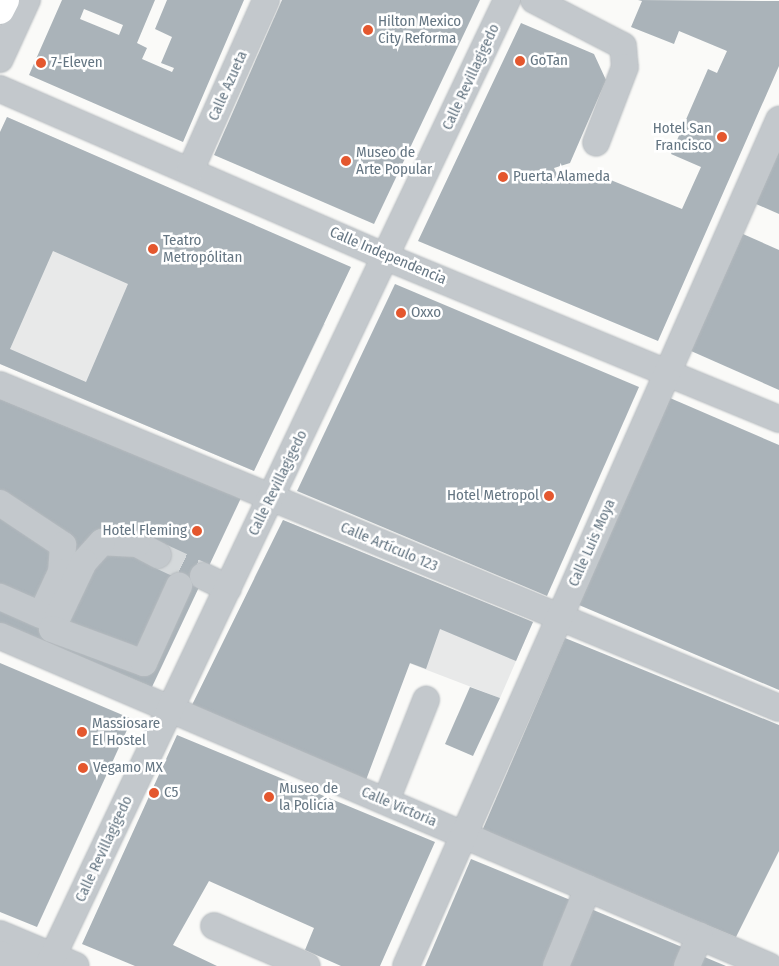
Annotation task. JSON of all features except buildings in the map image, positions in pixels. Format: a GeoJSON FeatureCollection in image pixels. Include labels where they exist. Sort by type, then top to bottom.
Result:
{"type":"FeatureCollection","features":[{"type":"Feature","properties":{"kind":"main road"},"geometry":{"type":"LineString","coordinates":[[0,10],[5,0]]}},
{"type":"Feature","properties":{"kind":"street"},"geometry":{"type":"LineString","coordinates":[[0,59],[27,0]]}},
{"type":"Feature","properties":{"kind":"street","name":"Calle Azueta"},"geometry":{"type":"LineString","coordinates":[[190,171],[266,0]]}},
{"type":"Feature","properties":{"kind":"street","name":"Calle Revillagigedo"},"geometry":{"type":"LineString","coordinates":[[51,961],[507,0]]}},
{"type":"Feature","properties":{"kind":"street"},"geometry":{"type":"LineString","coordinates":[[534,0],[624,46],[626,67],[596,143]]}},
{"type":"Feature","properties":{"kind":"street","name":"Calle Independencia"},"geometry":{"type":"LineString","coordinates":[[0,90],[386,256],[668,371],[779,419]]}},
{"type":"Feature","properties":{"kind":"street","name":"Calle Luis Moya"},"geometry":{"type":"LineString","coordinates":[[406,966],[779,120]]}},
{"type":"Feature","properties":{"kind":"street","name":"Calle Artículo 123"},"geometry":{"type":"LineString","coordinates":[[0,385],[779,708]]}},
{"type":"Feature","properties":{"kind":"street"},"geometry":{"type":"LineString","coordinates":[[0,504],[63,544],[61,572],[41,615],[0,597]]}},
{"type":"Feature","properties":{"kind":"street"},"geometry":{"type":"LineString","coordinates":[[158,555],[137,544],[102,542],[84,562],[52,629],[144,663],[179,586]]}},
{"type":"Feature","properties":{"kind":"street"},"geometry":{"type":"LineString","coordinates":[[203,576],[228,588]]}},
{"type":"Feature","properties":{"kind":"street","name":"Calle Victoria"},"geometry":{"type":"LineString","coordinates":[[0,636],[769,966]]}},
{"type":"Feature","properties":{"kind":"street"},"geometry":{"type":"LineString","coordinates":[[386,801],[426,700]]}},
{"type":"Feature","properties":{"kind":"street"},"geometry":{"type":"LineString","coordinates":[[556,966],[588,888]]}},
{"type":"Feature","properties":{"kind":"street"},"geometry":{"type":"LineString","coordinates":[[214,926],[308,966]]}},
{"type":"Feature","properties":{"kind":"street"},"geometry":{"type":"LineString","coordinates":[[0,934],[51,961],[76,966]]}},
{"type":"Feature","properties":{"kind":"street"},"geometry":{"type":"LineString","coordinates":[[687,966],[700,936]]}},
{"type":"Feature","properties":{"kind":"street"},"geometry":{"type":"LineString","coordinates":[[0,954],[29,966]]}},
{"type":"Feature","properties":{"kind":"shaded area"},"geometry":{"type":"Polygon","coordinates":[[[7,117],[102,159],[229,281],[325,324],[254,471],[0,364],[0,133],[7,117]]]}},
{"type":"Feature","properties":{"kind":"shaded area"},"geometry":{"type":"Polygon","coordinates":[[[283,520],[533,622],[500,698],[312,626],[321,605],[254,578],[283,520]]]}},
{"type":"Feature","properties":{"kind":"tunnel"},"geometry":{"type":"LineString","coordinates":[[158,555],[203,576]]}},
{"type":"Feature","properties":{"kind":"place","name":"Hilton Mexico City Reforma"},"geometry":{"type":"Point","coordinates":[368,30]}},
{"type":"Feature","properties":{"kind":"place","name":"GoTan"},"geometry":{"type":"Point","coordinates":[520,61]}},
{"type":"Feature","properties":{"kind":"place","name":"7-Eleven"},"geometry":{"type":"Point","coordinates":[41,63]}},
{"type":"Feature","properties":{"kind":"place","name":"Hotel San Francisco"},"geometry":{"type":"Point","coordinates":[722,137]}},
{"type":"Feature","properties":{"kind":"place","name":"Museo de Arte Popular"},"geometry":{"type":"Point","coordinates":[346,161]}},
{"type":"Feature","properties":{"kind":"place","name":"Puerta Alameda"},"geometry":{"type":"Point","coordinates":[503,177]}},
{"type":"Feature","properties":{"kind":"place","name":"Teatro Metropólitan"},"geometry":{"type":"Point","coordinates":[153,249]}},
{"type":"Feature","properties":{"kind":"place","name":"Oxxo"},"geometry":{"type":"Point","coordinates":[401,313]}},
{"type":"Feature","properties":{"kind":"place","name":"Hotel Metropol"},"geometry":{"type":"Point","coordinates":[549,496]}},
{"type":"Feature","properties":{"kind":"place","name":"Hotel Fleming"},"geometry":{"type":"Point","coordinates":[197,531]}},
{"type":"Feature","properties":{"kind":"place","name":"Massiosare El Hostel"},"geometry":{"type":"Point","coordinates":[82,732]}},
{"type":"Feature","properties":{"kind":"place","name":"Vegamo MX"},"geometry":{"type":"Point","coordinates":[83,768]}},
{"type":"Feature","properties":{"kind":"place","name":"C5"},"geometry":{"type":"Point","coordinates":[154,793]}},
{"type":"Feature","properties":{"kind":"place","name":"Museo de la Policía"},"geometry":{"type":"Point","coordinates":[269,797]}}]}
